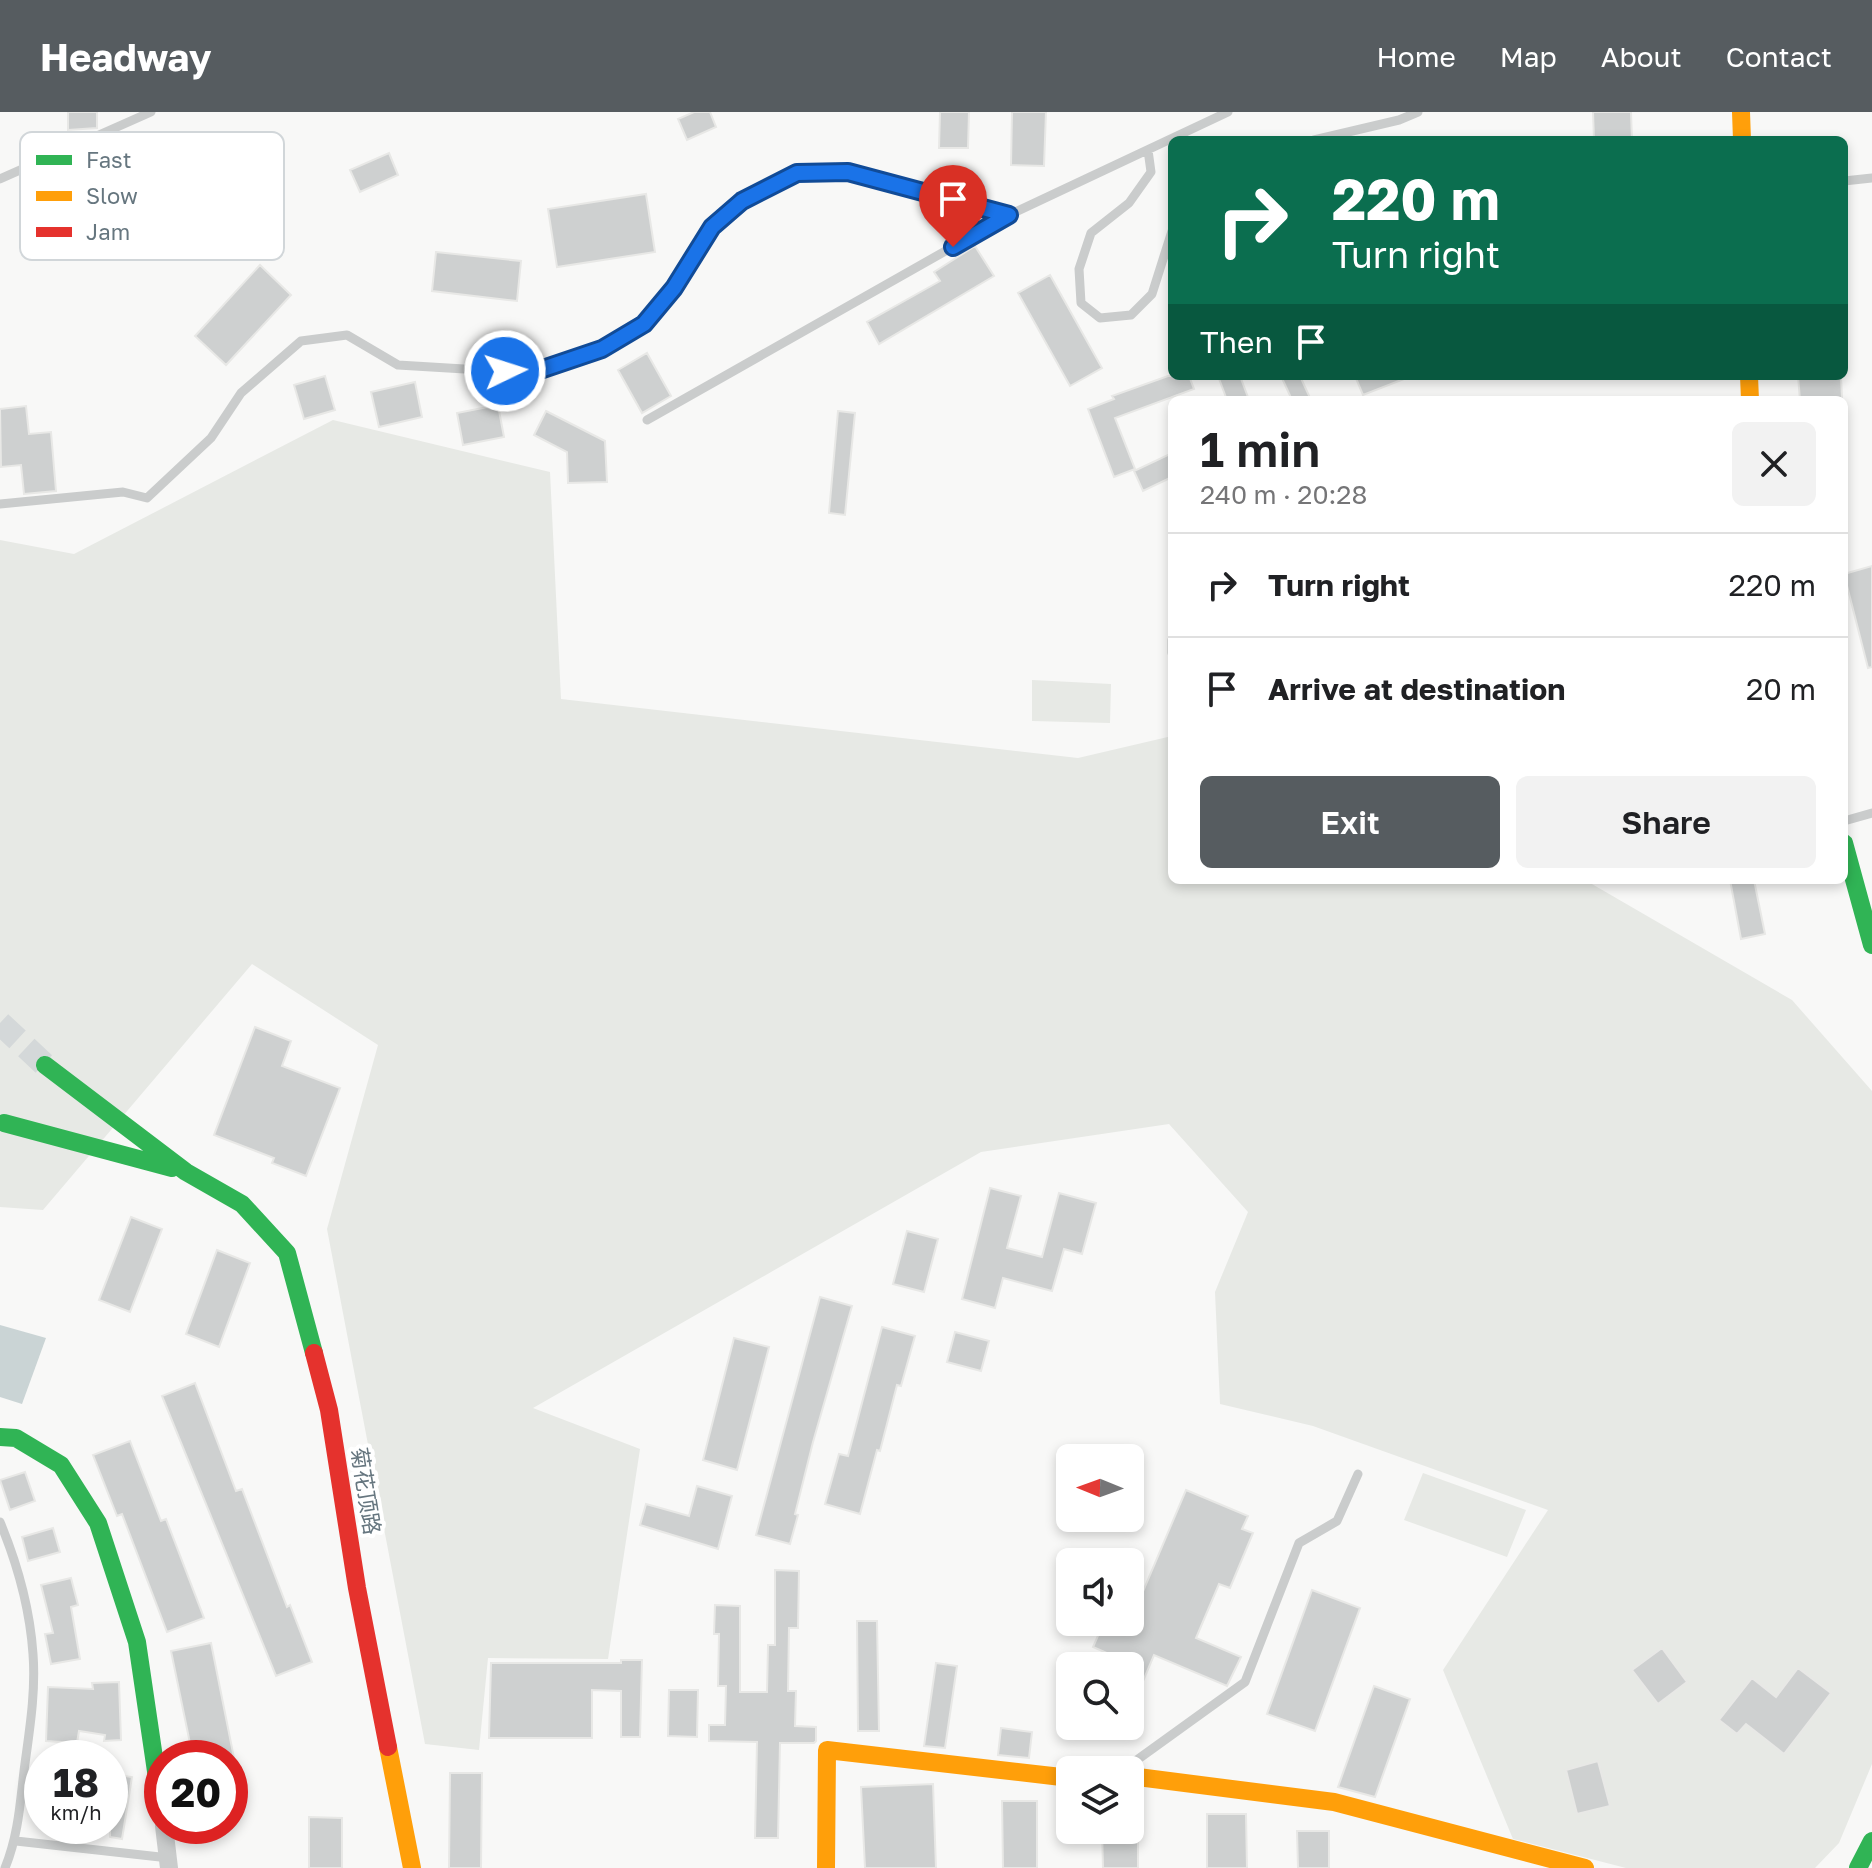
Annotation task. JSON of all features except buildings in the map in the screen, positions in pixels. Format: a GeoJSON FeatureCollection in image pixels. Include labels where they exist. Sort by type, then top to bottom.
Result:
{"type":"FeatureCollection","features":[{"type":"Feature","properties":{"kind":"street"},"geometry":{"type":"LineString","coordinates":[[1741,112],[1742,136]]}},
{"type":"Feature","properties":{"kind":"street"},"geometry":{"type":"LineString","coordinates":[[1848,858],[1872,945]]}},
{"type":"Feature","properties":{"kind":"street","name":"菊花顶路"},"geometry":{"type":"LineString","coordinates":[[45,1065],[186,1172],[242,1204],[287,1253],[329,1410],[357,1588],[412,1868]]}},
{"type":"Feature","properties":{"kind":"street","name":"菊花顶路"},"geometry":{"type":"LineString","coordinates":[[4,1123],[186,1172]]}},
{"type":"Feature","properties":{"kind":"street"},"geometry":{"type":"LineString","coordinates":[[0,1437],[16,1438],[61,1465],[98,1523],[137,1642],[151,1740]]}},
{"type":"Feature","properties":{"kind":"street"},"geometry":{"type":"LineString","coordinates":[[826,1868],[827,1750],[1056,1776]]}},
{"type":"Feature","properties":{"kind":"street"},"geometry":{"type":"LineString","coordinates":[[1144,1778],[1334,1802],[1585,1868]]}},
{"type":"Feature","properties":{"kind":"street"},"geometry":{"type":"LineString","coordinates":[[1858,1868],[1872,1841]]}},
{"type":"Feature","properties":{"kind":"lane"},"geometry":{"type":"LineString","coordinates":[[106,132],[151,112]]}},
{"type":"Feature","properties":{"kind":"lane"},"geometry":{"type":"LineString","coordinates":[[1177,136],[1228,112]]}},
{"type":"Feature","properties":{"kind":"lane"},"geometry":{"type":"LineString","coordinates":[[1331,136],[1399,120],[1418,112]]}},
{"type":"Feature","properties":{"kind":"lane"},"geometry":{"type":"LineString","coordinates":[[647,420],[1009,215],[1168,140]]}},
{"type":"Feature","properties":{"kind":"lane"},"geometry":{"type":"LineString","coordinates":[[1148,150],[1151,172],[1129,203],[1091,233],[1079,269],[1081,303],[1100,318],[1131,315],[1152,294],[1168,244]]}},
{"type":"Feature","properties":{"kind":"lane"},"geometry":{"type":"LineString","coordinates":[[0,179],[20,170]]}},
{"type":"Feature","properties":{"kind":"lane"},"geometry":{"type":"LineString","coordinates":[[0,504],[123,492],[147,498],[211,438],[241,393],[301,341],[347,335],[398,365],[531,373],[602,349],[644,324],[674,288],[712,227],[742,201],[797,173],[848,172],[1009,215]]}},
{"type":"Feature","properties":{"kind":"lane"},"geometry":{"type":"LineString","coordinates":[[1848,181],[1872,178]]}},
{"type":"Feature","properties":{"kind":"lane"},"geometry":{"type":"LineString","coordinates":[[1848,820],[1872,813]]}},
{"type":"Feature","properties":{"kind":"lane"},"geometry":{"type":"LineString","coordinates":[[1142,1756],[1245,1682],[1299,1543],[1337,1521],[1358,1474]]}},
{"type":"Feature","properties":{"kind":"lane"},"geometry":{"type":"LineString","coordinates":[[0,1522],[25,1603],[33,1654],[32,1705],[16,1841],[5,1868]]}},
{"type":"Feature","properties":{"kind":"lane"},"geometry":{"type":"LineString","coordinates":[[16,1841],[169,1863]]}},
{"type":"Feature","properties":{"kind":"shaded area"},"geometry":{"type":"Polygon","coordinates":[[[333,420],[550,472],[561,699],[1078,758],[1168,737],[1168,884],[1592,884],[1792,1000],[1872,1091],[1872,1764],[1839,1843],[1815,1868],[1626,1868],[1513,1839],[1443,1670],[1548,1510],[1313,1426],[1220,1404],[1215,1292],[1248,1212],[1169,1124],[981,1152],[533,1408],[640,1449],[608,1659],[488,1658],[479,1750],[425,1744],[327,1229],[378,1045],[252,964],[43,1210],[0,1207],[0,540],[74,554],[333,420]]]}},
{"type":"Feature","properties":{"kind":"shaded area"},"geometry":{"type":"Polygon","coordinates":[[[1032,680],[1111,684],[1110,723],[1032,721],[1032,680]]]}},
{"type":"Feature","properties":{"kind":"shaded area"},"geometry":{"type":"Polygon","coordinates":[[[0,1325],[46,1338],[22,1404],[0,1397],[0,1325]]]}},
{"type":"Feature","properties":{"kind":"shaded area"},"geometry":{"type":"Polygon","coordinates":[[[1423,1473],[1526,1510],[1507,1557],[1404,1520],[1423,1473]]]}},
{"type":"Feature","properties":{"kind":"tunnel"},"geometry":{"type":"LineString","coordinates":[[0,1023],[45,1065]]}},
{"type":"Feature","properties":{"kind":"traffic: fast"},"geometry":{"type":"LineString","coordinates":[[1848,858],[1872,945]]}},
{"type":"Feature","properties":{"kind":"traffic: fast"},"geometry":{"type":"LineString","coordinates":[[45,1065],[186,1172],[242,1204],[287,1253],[314,1353]]}},
{"type":"Feature","properties":{"kind":"traffic: fast"},"geometry":{"type":"LineString","coordinates":[[4,1123],[172,1168]]}},
{"type":"Feature","properties":{"kind":"traffic: fast"},"geometry":{"type":"LineString","coordinates":[[0,1437],[16,1438],[61,1465],[98,1523],[137,1642],[151,1740]]}},
{"type":"Feature","properties":{"kind":"traffic: fast"},"geometry":{"type":"LineString","coordinates":[[1858,1868],[1872,1841]]}},
{"type":"Feature","properties":{"kind":"traffic: slow"},"geometry":{"type":"LineString","coordinates":[[1741,112],[1742,136]]}},
{"type":"Feature","properties":{"kind":"traffic: slow"},"geometry":{"type":"LineString","coordinates":[[1749,380],[1750,396]]}},
{"type":"Feature","properties":{"kind":"traffic: slow"},"geometry":{"type":"LineString","coordinates":[[388,1747],[412,1868]]}},
{"type":"Feature","properties":{"kind":"traffic: slow"},"geometry":{"type":"LineString","coordinates":[[826,1868],[827,1750],[1056,1776]]}},
{"type":"Feature","properties":{"kind":"traffic: slow"},"geometry":{"type":"LineString","coordinates":[[1144,1778],[1334,1802],[1585,1868]]}},
{"type":"Feature","properties":{"kind":"traffic: jam"},"geometry":{"type":"LineString","coordinates":[[314,1353],[329,1410],[357,1588],[388,1747]]}},
{"type":"Feature","properties":{"kind":"route"},"geometry":{"type":"LineString","coordinates":[[505,371],[531,373],[602,349],[644,324],[674,288],[712,227],[742,201],[797,173],[848,172],[1009,215],[953,247]]}}]}
